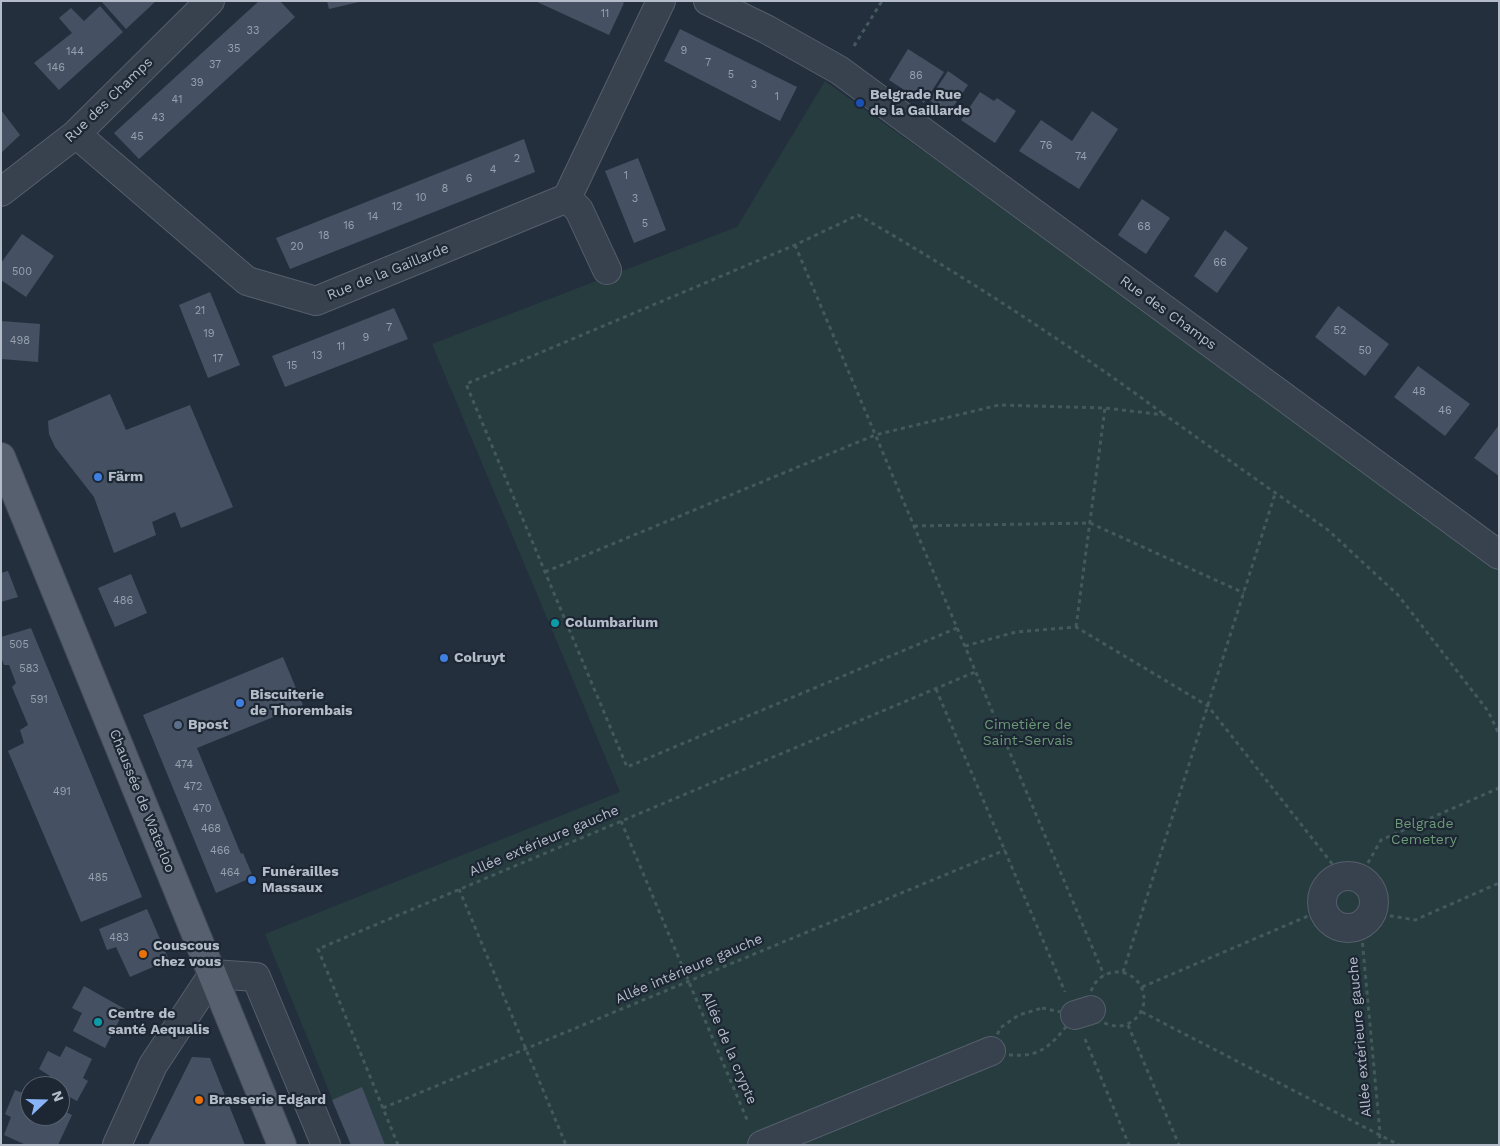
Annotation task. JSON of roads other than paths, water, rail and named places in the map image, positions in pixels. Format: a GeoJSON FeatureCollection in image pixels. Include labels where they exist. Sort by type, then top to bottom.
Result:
{"type":"FeatureCollection","features":[{"type":"Feature","properties":{"kind":"main road","name":"Chaussée de Waterloo"},"geometry":{"type":"LineString","coordinates":[[1,457],[282,1145]]}},
{"type":"Feature","properties":{"kind":"street","name":"Rue des Champs"},"geometry":{"type":"LineString","coordinates":[[1,192],[76,134],[210,1]]}},
{"type":"Feature","properties":{"kind":"street"},"geometry":{"type":"LineString","coordinates":[[607,270],[579,210],[567,198],[661,1]]}},
{"type":"Feature","properties":{"kind":"street","name":"Rue des Champs"},"geometry":{"type":"LineString","coordinates":[[708,1],[766,29],[839,70],[1499,555]]}},
{"type":"Feature","properties":{"kind":"street","name":"Rue de la Gaillarde"},"geometry":{"type":"LineString","coordinates":[[76,134],[247,281],[316,301],[567,198]]}},
{"type":"Feature","properties":{"kind":"street"},"geometry":{"type":"LineString","coordinates":[[1350,876],[1374,892],[1368,920],[1337,928],[1322,910],[1323,891],[1350,876]]}},
{"type":"Feature","properties":{"kind":"street"},"geometry":{"type":"LineString","coordinates":[[117,1145],[153,1065],[212,974],[256,977],[326,1145]]}},
{"type":"Feature","properties":{"kind":"street"},"geometry":{"type":"LineString","coordinates":[[756,1136],[991,1051]]}},
{"type":"Feature","properties":{"kind":"place","name":"Belgrade Rue de la Gaillarde"},"geometry":{"type":"Point","coordinates":[860,103]}},
{"type":"Feature","properties":{"kind":"place","name":"Färm"},"geometry":{"type":"Point","coordinates":[98,477]}},
{"type":"Feature","properties":{"kind":"place","name":"Columbarium"},"geometry":{"type":"Point","coordinates":[555,623]}},
{"type":"Feature","properties":{"kind":"place","name":"Colruyt"},"geometry":{"type":"Point","coordinates":[444,658]}},
{"type":"Feature","properties":{"kind":"place","name":"Biscuiterie de Thorembais"},"geometry":{"type":"Point","coordinates":[240,703]}},
{"type":"Feature","properties":{"kind":"place","name":"Bpost"},"geometry":{"type":"Point","coordinates":[178,725]}},
{"type":"Feature","properties":{"kind":"place","name":"Funérailles Massaux"},"geometry":{"type":"Point","coordinates":[252,880]}},
{"type":"Feature","properties":{"kind":"place","name":"Couscous chez vous"},"geometry":{"type":"Point","coordinates":[143,954]}},
{"type":"Feature","properties":{"kind":"place","name":"Centre de santé Aequalis"},"geometry":{"type":"Point","coordinates":[98,1022]}},
{"type":"Feature","properties":{"kind":"place","name":"Brasserie Edgard"},"geometry":{"type":"Point","coordinates":[199,1100]}},
{"type":"Feature","properties":{"kind":"park label","name":"Cimetière de Saint-Servais"},"geometry":{"type":"Point","coordinates":[1028,734]}},
{"type":"Feature","properties":{"kind":"park label","name":"Belgrade Cemetery"},"geometry":{"type":"Point","coordinates":[1424,832]}}]}
